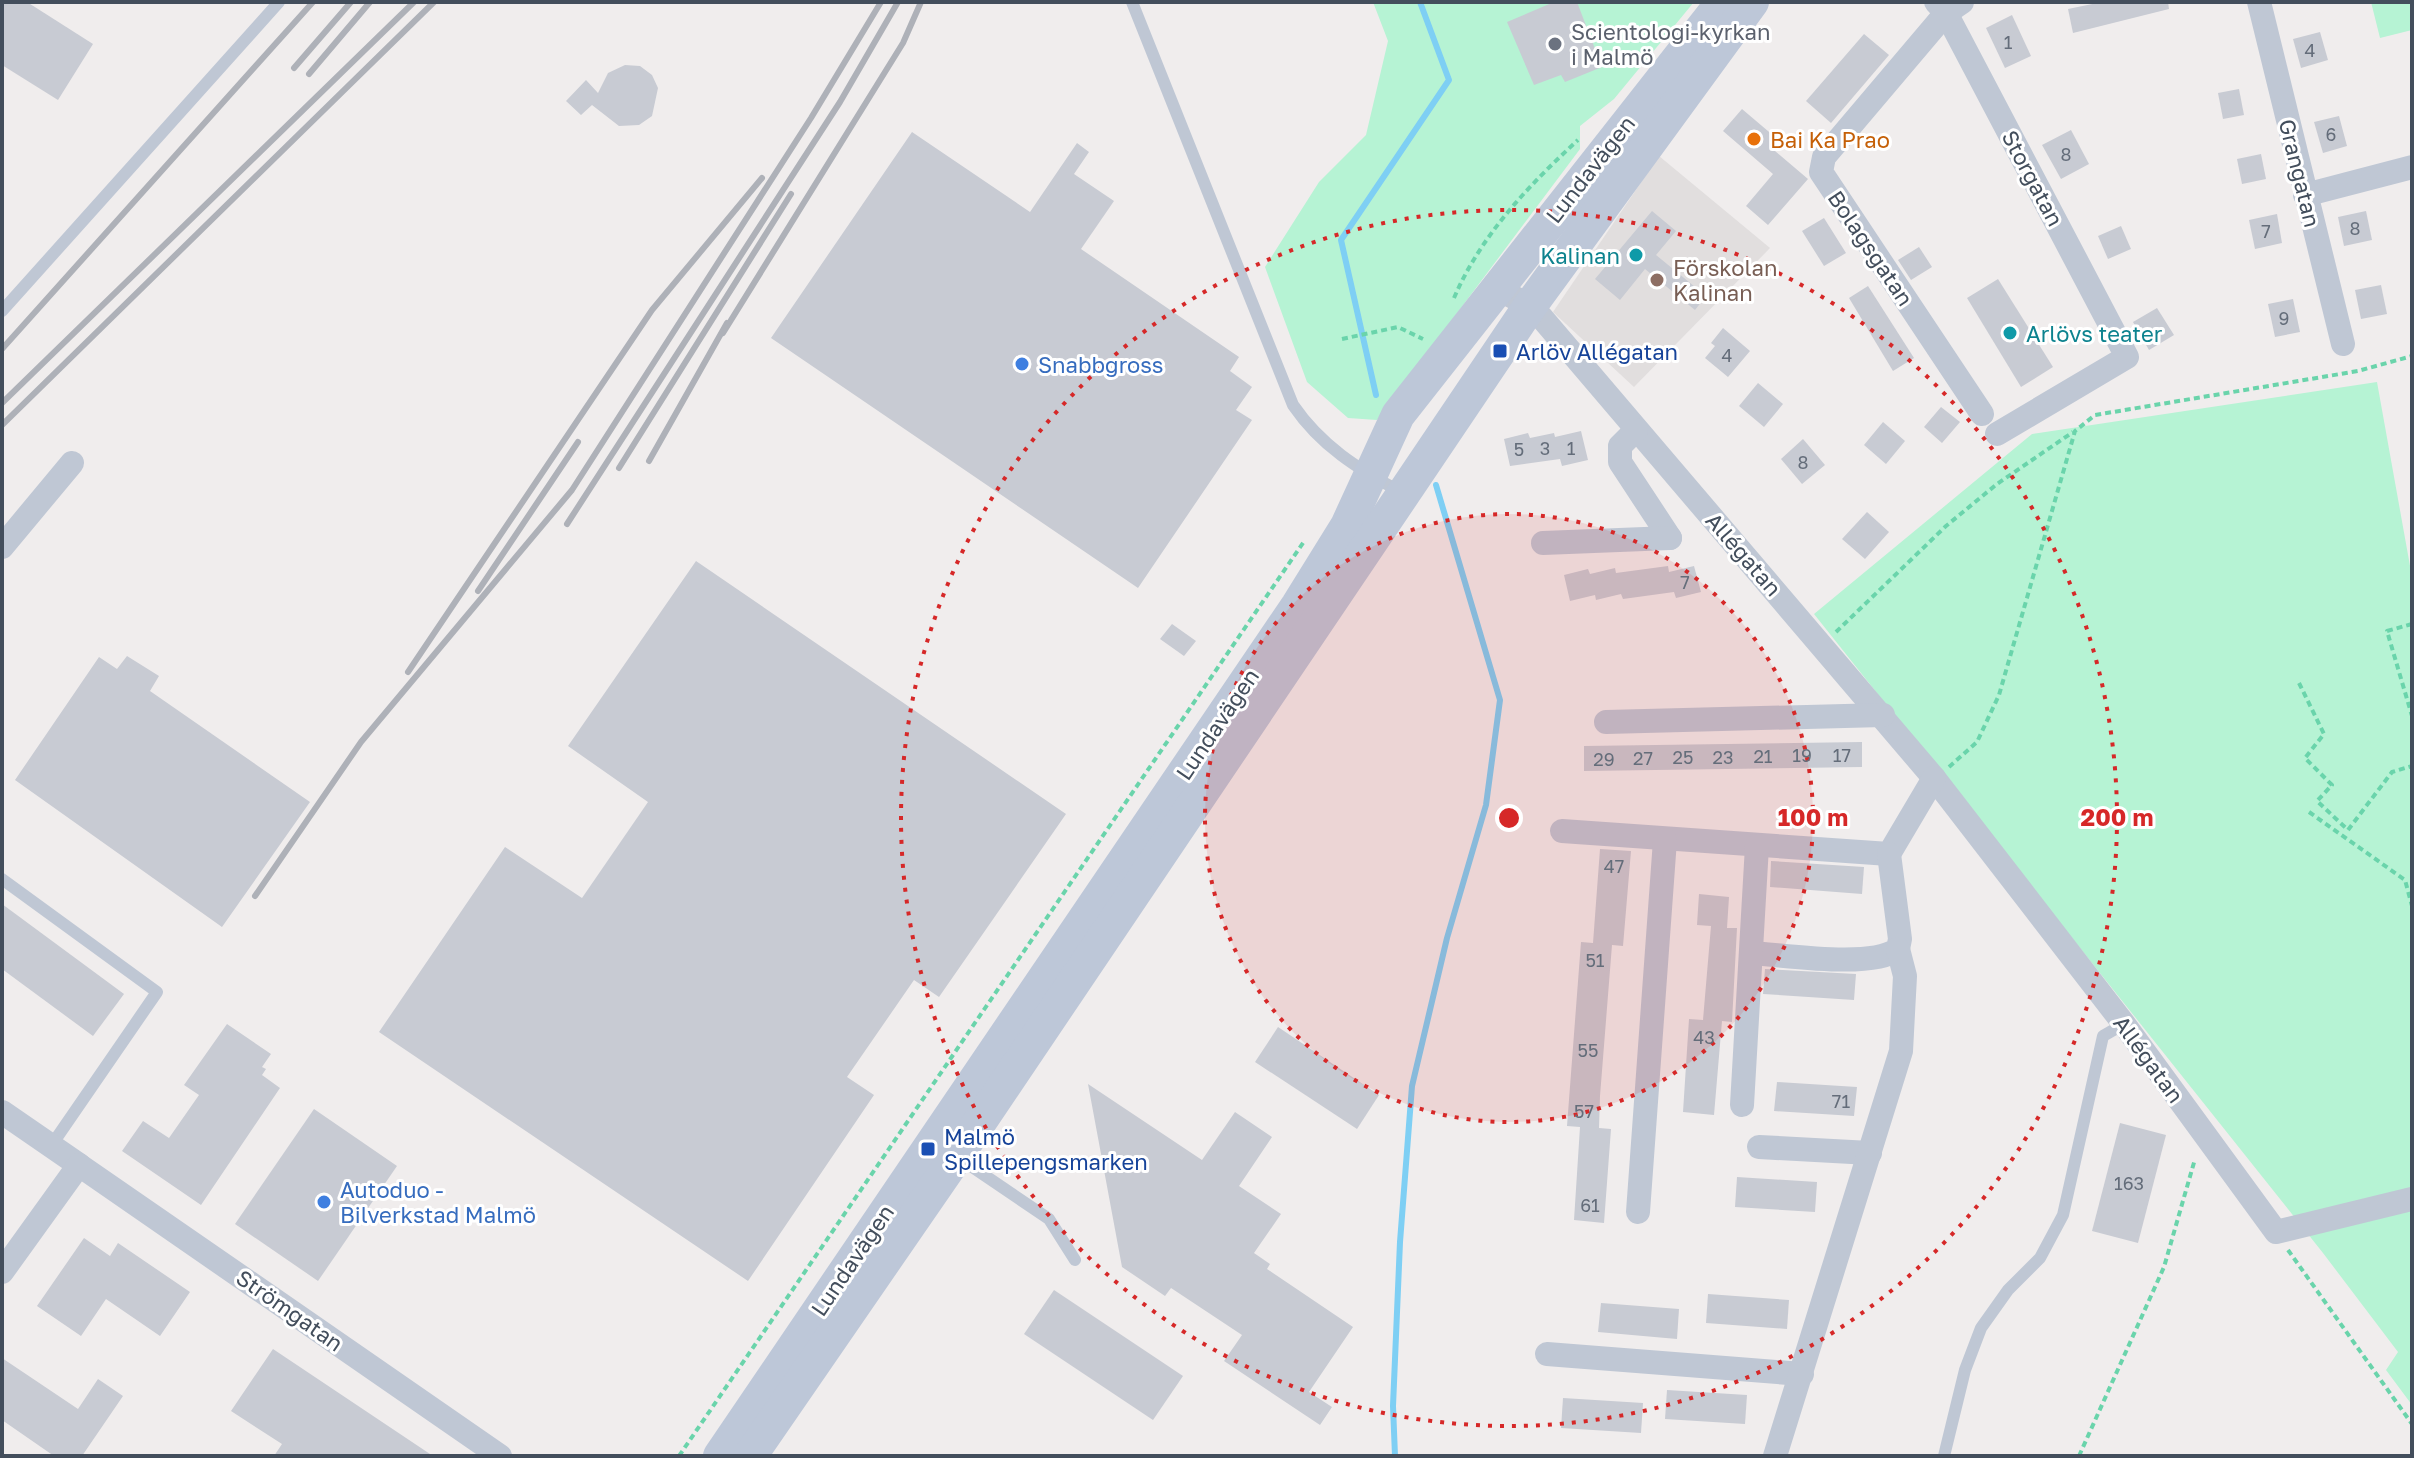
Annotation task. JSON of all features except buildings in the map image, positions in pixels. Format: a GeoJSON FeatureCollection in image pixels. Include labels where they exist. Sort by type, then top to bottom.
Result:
{"type":"FeatureCollection","features":[{"type":"Feature","properties":{"kind":"main road","name":"Lundavägen"},"geometry":{"type":"LineString","coordinates":[[750,1456],[1298,605],[1347,526],[1398,415],[1496,288],[1728,3]]}},
{"type":"Feature","properties":{"kind":"main road","name":"Lundavägen"},"geometry":{"type":"LineString","coordinates":[[720,1456],[945,1149],[1403,494],[1728,3]]}},
{"type":"Feature","properties":{"kind":"street","name":"Grangatan"},"geometry":{"type":"LineString","coordinates":[[2259,2],[2343,344]]}},
{"type":"Feature","properties":{"kind":"street","name":"Storgatan"},"geometry":{"type":"LineString","coordinates":[[1948,6],[2127,357],[1997,434]]}},
{"type":"Feature","properties":{"kind":"street","name":"Bolagsgatan"},"geometry":{"type":"LineString","coordinates":[[1948,6],[1824,157],[1821,172],[1982,414]]}},
{"type":"Feature","properties":{"kind":"street"},"geometry":{"type":"LineString","coordinates":[[2305,195],[2412,167]]}},
{"type":"Feature","properties":{"kind":"street","name":"Allégatan"},"geometry":{"type":"LineString","coordinates":[[1496,288],[1530,306],[1883,715],[2124,1024],[2276,1232]]}},
{"type":"Feature","properties":{"kind":"street"},"geometry":{"type":"LineString","coordinates":[[1543,543],[1670,538],[1620,462],[1620,446],[1636,430]]}},
{"type":"Feature","properties":{"kind":"street"},"geometry":{"type":"LineString","coordinates":[[2,547],[72,463]]}},
{"type":"Feature","properties":{"kind":"street"},"geometry":{"type":"LineString","coordinates":[[1606,722],[1883,715]]}},
{"type":"Feature","properties":{"kind":"street"},"geometry":{"type":"LineString","coordinates":[[1775,1456],[1901,1051],[1905,976],[1898,949],[1900,939],[1889,854],[1935,778]]}},
{"type":"Feature","properties":{"kind":"street"},"geometry":{"type":"LineString","coordinates":[[1562,831],[1889,854]]}},
{"type":"Feature","properties":{"kind":"street"},"geometry":{"type":"LineString","coordinates":[[1638,1212],[1665,840]]}},
{"type":"Feature","properties":{"kind":"street"},"geometry":{"type":"LineString","coordinates":[[1742,1105],[1757,846]]}},
{"type":"Feature","properties":{"kind":"street"},"geometry":{"type":"LineString","coordinates":[[1751,953],[1860,958],[1886,957],[1898,949]]}},
{"type":"Feature","properties":{"kind":"street","name":"Strömgatan"},"geometry":{"type":"LineString","coordinates":[[2,1112],[500,1456]]}},
{"type":"Feature","properties":{"kind":"street"},"geometry":{"type":"LineString","coordinates":[[1759,1147],[1870,1153]]}},
{"type":"Feature","properties":{"kind":"street"},"geometry":{"type":"LineString","coordinates":[[2,1272],[79,1165]]}},
{"type":"Feature","properties":{"kind":"street"},"geometry":{"type":"LineString","coordinates":[[2276,1232],[2412,1199]]}},
{"type":"Feature","properties":{"kind":"street"},"geometry":{"type":"LineString","coordinates":[[1547,1354],[1802,1374]]}},
{"type":"Feature","properties":{"kind":"lane"},"geometry":{"type":"LineString","coordinates":[[2,311],[279,2]]}},
{"type":"Feature","properties":{"kind":"lane"},"geometry":{"type":"LineString","coordinates":[[1132,2],[1293,405],[1322,442],[1370,476],[1403,494]]}},
{"type":"Feature","properties":{"kind":"lane"},"geometry":{"type":"LineString","coordinates":[[2,879],[157,992],[51,1146]]}},
{"type":"Feature","properties":{"kind":"lane"},"geometry":{"type":"LineString","coordinates":[[1944,1456],[1965,1370],[1981,1328],[2008,1290],[2040,1258],[2063,1215],[2103,1036],[2124,1024]]}},
{"type":"Feature","properties":{"kind":"lane"},"geometry":{"type":"LineString","coordinates":[[945,1149],[1049,1219],[1075,1260]]}},
{"type":"Feature","properties":{"kind":"path"},"geometry":{"type":"LineString","coordinates":[[1342,339],[1398,327],[1425,340]]}},
{"type":"Feature","properties":{"kind":"path"},"geometry":{"type":"LineString","coordinates":[[1822,646],[1946,526],[1997,484],[2095,415],[2358,371],[2412,356]]}},
{"type":"Feature","properties":{"kind":"path"},"geometry":{"type":"LineString","coordinates":[[1935,778],[1977,742],[1999,695],[2075,431]]}},
{"type":"Feature","properties":{"kind":"path"},"geometry":{"type":"LineString","coordinates":[[679,1456],[1309,533]]}},
{"type":"Feature","properties":{"kind":"path"},"geometry":{"type":"LineString","coordinates":[[2412,624],[2387,631],[2412,716]]}},
{"type":"Feature","properties":{"kind":"path"},"geometry":{"type":"LineString","coordinates":[[2299,683],[2324,734],[2305,758],[2332,785],[2317,801],[2348,830],[2392,772],[2412,766]]}},
{"type":"Feature","properties":{"kind":"path"},"geometry":{"type":"LineString","coordinates":[[2309,812],[2405,880],[2412,906]]}},
{"type":"Feature","properties":{"kind":"path"},"geometry":{"type":"LineString","coordinates":[[2079,1456],[2164,1267],[2202,1134]]}},
{"type":"Feature","properties":{"kind":"path"},"geometry":{"type":"LineString","coordinates":[[2276,1232],[2412,1424]]}},
{"type":"Feature","properties":{"kind":"shaded area","name":"Förskolan Kalinan"},"geometry":{"type":"Polygon","coordinates":[[[1659,156],[1770,248],[1634,387],[1553,312],[1659,156]]]}},
{"type":"Feature","properties":{"kind":"green space"},"geometry":{"type":"Polygon","coordinates":[[[1373,2],[1694,2],[1614,99],[1580,126],[1580,149],[1377,420],[1348,418],[1307,382],[1265,267],[1319,182],[1366,135],[1388,41],[1373,2]]]}},
{"type":"Feature","properties":{"kind":"green space"},"geometry":{"type":"Polygon","coordinates":[[[2371,2],[2412,2],[2412,30],[2380,38],[2371,2]]]}},
{"type":"Feature","properties":{"kind":"green space"},"geometry":{"type":"Polygon","coordinates":[[[2377,382],[2412,577],[2412,1405],[2386,1370],[2398,1352],[2323,1253],[1814,614],[2032,434],[2377,382]]]}},
{"type":"Feature","properties":{"kind":"waterway"},"geometry":{"type":"LineString","coordinates":[[1376,395],[1341,240],[1449,80],[1420,2]]}},
{"type":"Feature","properties":{"kind":"waterway"},"geometry":{"type":"LineString","coordinates":[[1395,1456],[1393,1406],[1400,1242],[1412,1086],[1447,938],[1486,805],[1500,700],[1436,485]]}},
{"type":"Feature","properties":{"kind":"railway"},"geometry":{"type":"LineString","coordinates":[[2,349],[313,2]]}},
{"type":"Feature","properties":{"kind":"railway"},"geometry":{"type":"LineString","coordinates":[[294,68],[351,2]]}},
{"type":"Feature","properties":{"kind":"railway"},"geometry":{"type":"LineString","coordinates":[[309,74],[370,2]]}},
{"type":"Feature","properties":{"kind":"railway"},"geometry":{"type":"LineString","coordinates":[[2,403],[414,2]]}},
{"type":"Feature","properties":{"kind":"railway"},"geometry":{"type":"LineString","coordinates":[[2,425],[434,2]]}},
{"type":"Feature","properties":{"kind":"railway"},"geometry":{"type":"LineString","coordinates":[[255,896],[361,742],[572,490],[811,118],[881,2]]}},
{"type":"Feature","properties":{"kind":"railway"},"geometry":{"type":"LineString","coordinates":[[567,524],[840,102],[898,2]]}},
{"type":"Feature","properties":{"kind":"railway"},"geometry":{"type":"LineString","coordinates":[[723,333],[903,43],[921,2]]}},
{"type":"Feature","properties":{"kind":"railway"},"geometry":{"type":"LineString","coordinates":[[408,672],[652,310],[762,178]]}},
{"type":"Feature","properties":{"kind":"railway"},"geometry":{"type":"LineString","coordinates":[[619,468],[791,194]]}},
{"type":"Feature","properties":{"kind":"railway"},"geometry":{"type":"LineString","coordinates":[[649,461],[727,323]]}},
{"type":"Feature","properties":{"kind":"railway"},"geometry":{"type":"LineString","coordinates":[[478,591],[578,442]]}},
{"type":"Feature","properties":{"kind":"place","name":"Scientologi-kyrkan i Malmö"},"geometry":{"type":"Point","coordinates":[1555,44]}},
{"type":"Feature","properties":{"kind":"place","name":"Bai Ka Prao"},"geometry":{"type":"Point","coordinates":[1754,139]}},
{"type":"Feature","properties":{"kind":"place","name":"Kalinan"},"geometry":{"type":"Point","coordinates":[1636,255]}},
{"type":"Feature","properties":{"kind":"place","name":"Förskolan Kalinan"},"geometry":{"type":"Point","coordinates":[1657,280]}},
{"type":"Feature","properties":{"kind":"place","name":"Arlövs teater"},"geometry":{"type":"Point","coordinates":[2010,333]}},
{"type":"Feature","properties":{"kind":"place","name":"Arlöv Allégatan"},"geometry":{"type":"Point","coordinates":[1500,351]}},
{"type":"Feature","properties":{"kind":"place","name":"Snabbgross"},"geometry":{"type":"Point","coordinates":[1022,364]}},
{"type":"Feature","properties":{"kind":"place","name":"Malmö Spillepengsmarken"},"geometry":{"type":"Point","coordinates":[928,1149]}},
{"type":"Feature","properties":{"kind":"place","name":"Autoduo - Bilverkstad Malmö"},"geometry":{"type":"Point","coordinates":[324,1202]}}]}
